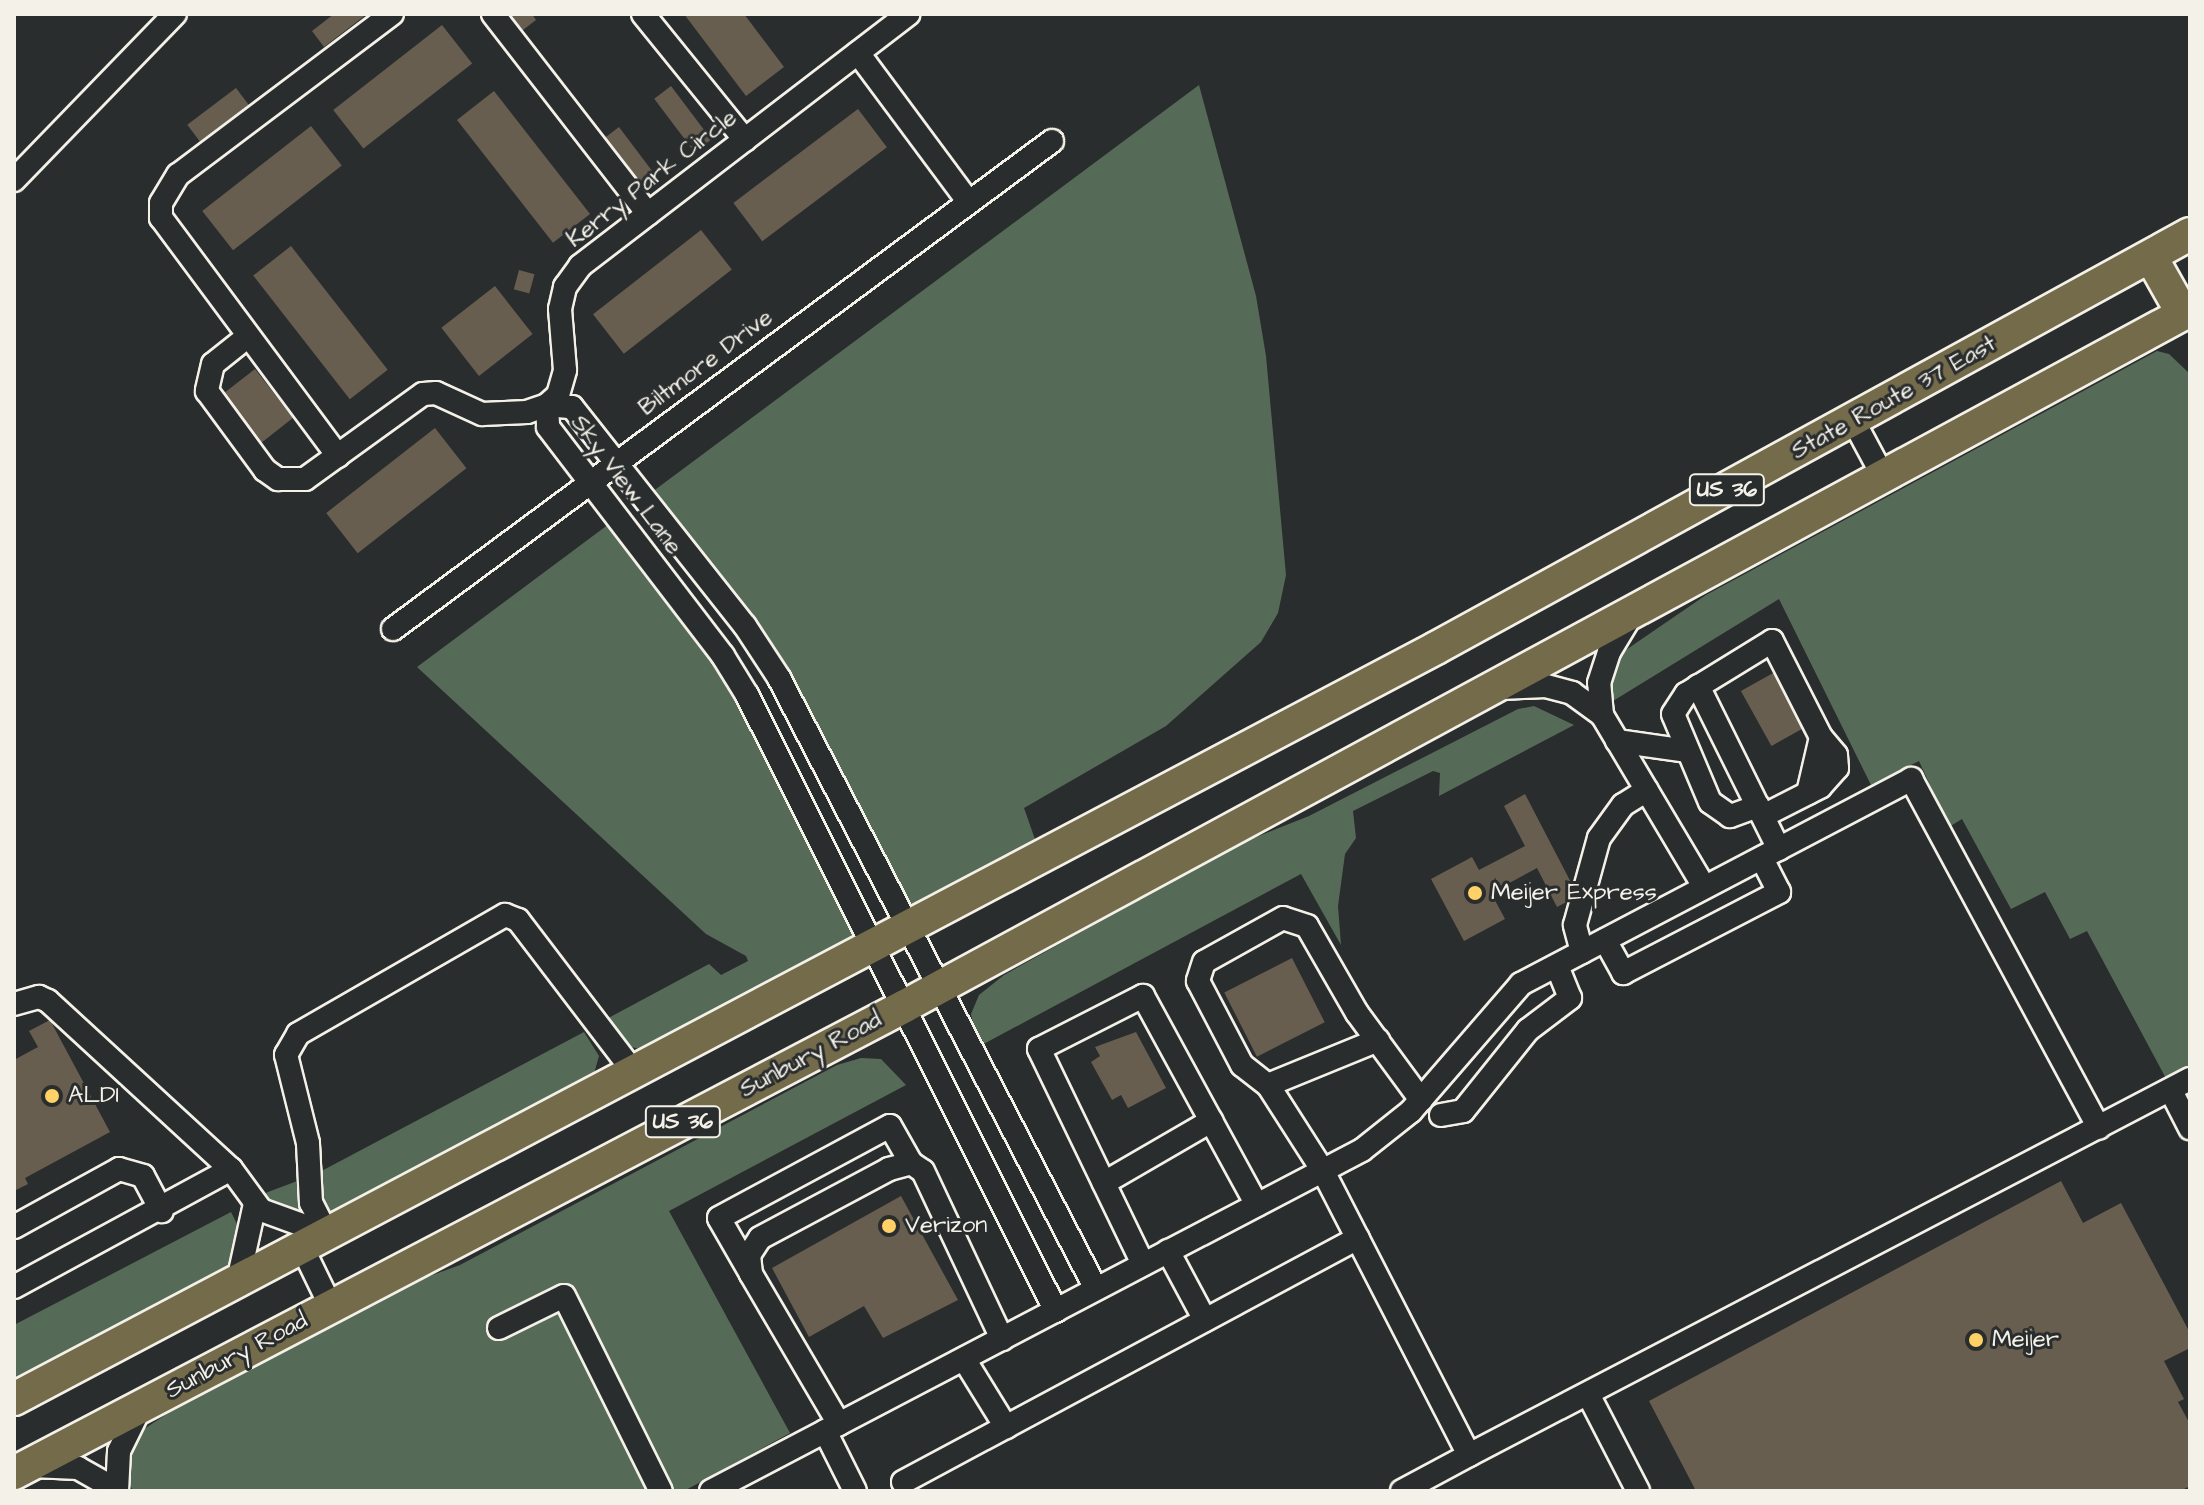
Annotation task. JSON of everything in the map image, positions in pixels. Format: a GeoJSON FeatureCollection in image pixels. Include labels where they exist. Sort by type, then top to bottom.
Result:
{"type":"FeatureCollection","features":[{"type":"Feature","properties":{"kind":"highway","name":"State Route 37 East"},"geometry":{"type":"LineString","coordinates":[[906,929],[1301,720],[2190,234]]}},
{"type":"Feature","properties":{"kind":"highway"},"geometry":{"type":"LineString","coordinates":[[2151,257],[2188,317]]}},
{"type":"Feature","properties":{"kind":"highway","name":"US 36"},"geometry":{"type":"LineString","coordinates":[[1496,688],[1883,476],[2188,317]]}},
{"type":"Feature","properties":{"kind":"highway","name":"Sunbury Road"},"geometry":{"type":"LineString","coordinates":[[21,1470],[905,1006],[1496,688]]}},
{"type":"Feature","properties":{"kind":"highway","name":"US 36"},"geometry":{"type":"LineString","coordinates":[[14,1399],[906,929]]}},
{"type":"Feature","properties":{"kind":"street"},"geometry":{"type":"LineString","coordinates":[[14,180],[175,14]]}},
{"type":"Feature","properties":{"kind":"street"},"geometry":{"type":"LineString","coordinates":[[338,456],[161,218],[165,189],[392,14]]}},
{"type":"Feature","properties":{"kind":"street"},"geometry":{"type":"LineString","coordinates":[[493,14],[648,214]]}},
{"type":"Feature","properties":{"kind":"street"},"geometry":{"type":"LineString","coordinates":[[643,14],[745,140]]}},
{"type":"Feature","properties":{"kind":"street","name":"Kerry Park Circle"},"geometry":{"type":"LineString","coordinates":[[547,405],[558,395],[565,370],[560,309],[565,287],[580,266],[908,14]]}},
{"type":"Feature","properties":{"kind":"street"},"geometry":{"type":"LineString","coordinates":[[858,53],[967,200]]}},
{"type":"Feature","properties":{"kind":"street","name":"Biltmore Drive"},"geometry":{"type":"LineString","coordinates":[[393,629],[967,200],[1052,141]]}},
{"type":"Feature","properties":{"kind":"street"},"geometry":{"type":"LineString","coordinates":[[247,337],[213,364],[207,391],[265,470],[278,479],[305,479],[423,394],[436,393],[482,414],[527,412],[547,405]]}},
{"type":"Feature","properties":{"kind":"street","name":"Sky View Lane"},"geometry":{"type":"LineString","coordinates":[[1056,1311],[905,1006],[872,946],[826,844],[731,669],[548,427],[547,405],[572,407],[745,626],[779,678],[906,929],[1096,1289]]}},
{"type":"Feature","properties":{"kind":"street"},"geometry":{"type":"LineString","coordinates":[[1853,420],[1883,476]]}},
{"type":"Feature","properties":{"kind":"street"},"geometry":{"type":"LineString","coordinates":[[1602,715],[1599,683],[1609,652],[1632,614]]}},
{"type":"Feature","properties":{"kind":"street"},"geometry":{"type":"LineString","coordinates":[[1772,641],[1821,737],[1808,793],[1760,811],[1730,816],[1720,812],[1686,751],[1673,714],[1698,686],[1772,641]]}},
{"type":"Feature","properties":{"kind":"street"},"geometry":{"type":"LineString","coordinates":[[1496,688],[1546,686],[1572,693],[1602,715],[1704,887]]}},
{"type":"Feature","properties":{"kind":"street"},"geometry":{"type":"LineString","coordinates":[[1605,940],[1623,973],[1779,892],[1760,811],[1698,686]]}},
{"type":"Feature","properties":{"kind":"street"},"geometry":{"type":"LineString","coordinates":[[1617,741],[1686,751]]}},
{"type":"Feature","properties":{"kind":"street"},"geometry":{"type":"LineString","coordinates":[[711,1491],[1362,1150],[1421,1100],[1521,984],[1911,779],[2099,1128]]}},
{"type":"Feature","properties":{"kind":"street"},"geometry":{"type":"LineString","coordinates":[[1582,952],[1575,925],[1599,838],[1614,815],[1647,790]]}},
{"type":"Feature","properties":{"kind":"street"},"geometry":{"type":"LineString","coordinates":[[331,1307],[314,1241],[308,1143],[286,1055],[298,1034],[505,915],[518,920],[633,1071]]}},
{"type":"Feature","properties":{"kind":"street"},"geometry":{"type":"LineString","coordinates":[[1421,1100],[1378,1040],[1307,926],[1283,918],[1204,962],[1198,981],[1242,1065],[1268,1085],[1323,1171],[1469,1455]]}},
{"type":"Feature","properties":{"kind":"street"},"geometry":{"type":"LineString","coordinates":[[1441,1115],[1463,1111],[1528,1030],[1570,998],[1557,965]]}},
{"type":"Feature","properties":{"kind":"street"},"geometry":{"type":"LineString","coordinates":[[1143,1264],[1039,1049],[1143,996],[1257,1205]]}},
{"type":"Feature","properties":{"kind":"street"},"geometry":{"type":"LineString","coordinates":[[14,1004],[39,997],[48,1001],[231,1169],[255,1204],[314,1241]]}},
{"type":"Feature","properties":{"kind":"street"},"geometry":{"type":"LineString","coordinates":[[1268,1085],[1378,1040]]}},
{"type":"Feature","properties":{"kind":"street"},"geometry":{"type":"LineString","coordinates":[[1402,1491],[2190,1079]]}},
{"type":"Feature","properties":{"kind":"street"},"geometry":{"type":"LineString","coordinates":[[2171,1091],[2190,1128]]}},
{"type":"Feature","properties":{"kind":"street"},"geometry":{"type":"LineString","coordinates":[[1104,1183],[1211,1121]]}},
{"type":"Feature","properties":{"kind":"street"},"geometry":{"type":"LineString","coordinates":[[855,1491],[832,1428],[719,1218],[890,1126],[911,1163],[923,1171],[1002,1339]]}},
{"type":"Feature","properties":{"kind":"street"},"geometry":{"type":"LineString","coordinates":[[751,1274],[749,1255],[760,1238],[889,1169],[911,1163]]}},
{"type":"Feature","properties":{"kind":"street"},"geometry":{"type":"LineString","coordinates":[[14,1227],[119,1169],[143,1176],[162,1211]]}},
{"type":"Feature","properties":{"kind":"street"},"geometry":{"type":"LineString","coordinates":[[14,1287],[162,1211],[231,1169]]}},
{"type":"Feature","properties":{"kind":"street"},"geometry":{"type":"LineString","coordinates":[[238,1281],[255,1204]]}},
{"type":"Feature","properties":{"kind":"street"},"geometry":{"type":"LineString","coordinates":[[903,1482],[1358,1238]]}},
{"type":"Feature","properties":{"kind":"street"},"geometry":{"type":"LineString","coordinates":[[1168,1251],[1205,1320]]}},
{"type":"Feature","properties":{"kind":"street"},"geometry":{"type":"LineString","coordinates":[[499,1328],[564,1296],[661,1491]]}},
{"type":"Feature","properties":{"kind":"street"},"geometry":{"type":"LineString","coordinates":[[964,1359],[1006,1427]]}},
{"type":"Feature","properties":{"kind":"street"},"geometry":{"type":"LineString","coordinates":[[1588,1394],[1638,1491]]}},
{"type":"Feature","properties":{"kind":"street"},"geometry":{"type":"LineString","coordinates":[[21,1470],[78,1468],[117,1491],[119,1451],[141,1406]]}},
{"type":"Feature","properties":{"kind":"green space"},"geometry":{"type":"Polygon","coordinates":[[[1199,85],[1256,296],[1266,356],[1286,575],[1278,613],[1261,642],[1166,726],[1024,808],[1037,845],[906,914],[792,687],[648,495],[1199,85]]]}},
{"type":"Feature","properties":{"kind":"green space"},"geometry":{"type":"Polygon","coordinates":[[[2157,351],[2169,354],[2190,374],[2190,1071],[2169,1084],[2087,931],[2070,939],[2045,892],[2011,909],[1962,819],[1949,827],[1919,761],[1871,785],[1779,599],[1613,701],[1609,692],[1620,654],[1706,595],[2157,351]]]}},
{"type":"Feature","properties":{"kind":"green space"},"geometry":{"type":"Polygon","coordinates":[[[613,521],[712,652],[863,936],[645,1051],[616,1042],[601,1022],[709,964],[721,975],[748,961],[746,956],[706,934],[417,667],[613,521]]]}},
{"type":"Feature","properties":{"kind":"green space"},"geometry":{"type":"Polygon","coordinates":[[[1534,706],[1574,725],[1439,796],[1440,773],[1433,771],[1353,811],[1356,838],[1345,854],[1338,906],[1341,945],[1301,874],[978,1047],[971,1014],[979,995],[1004,975],[1239,844],[1309,816],[1518,709],[1534,706]]]}},
{"type":"Feature","properties":{"kind":"green space"},"geometry":{"type":"Polygon","coordinates":[[[584,1032],[599,1056],[593,1077],[323,1216],[312,1176],[584,1032]]]}},
{"type":"Feature","properties":{"kind":"green space"},"geometry":{"type":"Polygon","coordinates":[[[861,1058],[881,1059],[906,1085],[669,1211],[790,1433],[684,1491],[133,1491],[126,1477],[126,1457],[135,1435],[185,1402],[408,1284],[460,1265],[837,1065],[861,1058]]]}},
{"type":"Feature","properties":{"kind":"green space"},"geometry":{"type":"Polygon","coordinates":[[[300,1180],[300,1220],[254,1199],[268,1192],[300,1180]]]}},
{"type":"Feature","properties":{"kind":"green space"},"geometry":{"type":"Polygon","coordinates":[[[231,1212],[239,1228],[234,1267],[14,1383],[14,1325],[231,1212]]]}},
{"type":"Feature","properties":{"kind":"building"},"geometry":{"type":"Polygon","coordinates":[[[334,14],[367,14],[324,47],[312,31],[334,14]]]}},
{"type":"Feature","properties":{"kind":"building"},"geometry":{"type":"Polygon","coordinates":[[[505,14],[532,14],[536,20],[519,33],[505,14]]]}},
{"type":"Feature","properties":{"kind":"building"},"geometry":{"type":"Polygon","coordinates":[[[684,14],[744,14],[784,67],[746,96],[684,14]]]}},
{"type":"Feature","properties":{"kind":"building"},"geometry":{"type":"Polygon","coordinates":[[[442,25],[472,64],[363,149],[333,110],[442,25]]]}},
{"type":"Feature","properties":{"kind":"building"},"geometry":{"type":"Polygon","coordinates":[[[671,86],[711,140],[695,152],[654,99],[671,86]]]}},
{"type":"Feature","properties":{"kind":"building"},"geometry":{"type":"Polygon","coordinates":[[[236,88],[249,105],[200,141],[187,125],[236,88]]]}},
{"type":"Feature","properties":{"kind":"building"},"geometry":{"type":"Polygon","coordinates":[[[494,91],[590,214],[553,243],[457,120],[494,91]]]}},
{"type":"Feature","properties":{"kind":"building"},"geometry":{"type":"Polygon","coordinates":[[[858,109],[887,147],[762,241],[733,203],[858,109]]]}},
{"type":"Feature","properties":{"kind":"building"},"geometry":{"type":"Polygon","coordinates":[[[311,126],[342,165],[233,250],[202,211],[311,126]]]}},
{"type":"Feature","properties":{"kind":"building"},"geometry":{"type":"Polygon","coordinates":[[[619,127],[656,176],[639,188],[602,140],[619,127]]]}},
{"type":"Feature","properties":{"kind":"building"},"geometry":{"type":"Polygon","coordinates":[[[701,230],[732,269],[624,354],[593,314],[701,230]]]}},
{"type":"Feature","properties":{"kind":"building"},"geometry":{"type":"Polygon","coordinates":[[[291,246],[388,370],[350,399],[253,276],[291,246]]]}},
{"type":"Feature","properties":{"kind":"building"},"geometry":{"type":"Polygon","coordinates":[[[519,270],[534,274],[529,293],[514,289],[519,270]]]}},
{"type":"Feature","properties":{"kind":"building"},"geometry":{"type":"Polygon","coordinates":[[[495,286],[533,334],[479,376],[441,328],[495,286]]]}},
{"type":"Feature","properties":{"kind":"building"},"geometry":{"type":"Polygon","coordinates":[[[255,369],[293,418],[260,444],[222,395],[255,369]]]}},
{"type":"Feature","properties":{"kind":"building"},"geometry":{"type":"Polygon","coordinates":[[[435,428],[466,468],[358,553],[326,513],[435,428]]]}},
{"type":"Feature","properties":{"kind":"building"},"geometry":{"type":"Polygon","coordinates":[[[1775,672],[1806,727],[1771,746],[1741,691],[1775,672]]]}},
{"type":"Feature","properties":{"kind":"building"},"geometry":{"type":"Polygon","coordinates":[[[1525,794],[1578,896],[1557,907],[1537,868],[1491,893],[1505,919],[1464,941],[1431,879],[1472,857],[1479,870],[1525,846],[1504,806],[1525,794]]]}},
{"type":"Feature","properties":{"kind":"building"},"geometry":{"type":"Polygon","coordinates":[[[1292,958],[1325,1022],[1257,1057],[1224,993],[1292,958]]]}},
{"type":"Feature","properties":{"kind":"building","name":"ALDI"},"geometry":{"type":"Polygon","coordinates":[[[50,1020],[110,1132],[25,1178],[28,1184],[14,1191],[14,1060],[38,1047],[29,1031],[50,1020]]]}},
{"type":"Feature","properties":{"kind":"building"},"geometry":{"type":"Polygon","coordinates":[[[1136,1032],[1166,1088],[1128,1108],[1121,1095],[1112,1100],[1091,1062],[1100,1056],[1095,1047],[1136,1032]]]}},
{"type":"Feature","properties":{"kind":"building","name":"Meijer"},"geometry":{"type":"Polygon","coordinates":[[[2061,1181],[2083,1223],[2121,1203],[2190,1333],[2190,1348],[2164,1361],[2184,1399],[2178,1402],[2190,1424],[2190,1486],[2180,1491],[1696,1491],[1649,1401],[2061,1181]]]}},
{"type":"Feature","properties":{"kind":"building"},"geometry":{"type":"Polygon","coordinates":[[[901,1196],[958,1300],[883,1338],[864,1306],[809,1337],[772,1268],[901,1196]]]}},
{"type":"Feature","properties":{"kind":"place","name":"Meijer Express"},"geometry":{"type":"Point","coordinates":[1475,893]}},
{"type":"Feature","properties":{"kind":"place","name":"ALDI"},"geometry":{"type":"Point","coordinates":[52,1096]}},
{"type":"Feature","properties":{"kind":"place","name":"Verizon"},"geometry":{"type":"Point","coordinates":[889,1226]}},
{"type":"Feature","properties":{"kind":"place","name":"Meijer"},"geometry":{"type":"Point","coordinates":[1976,1340]}}]}
